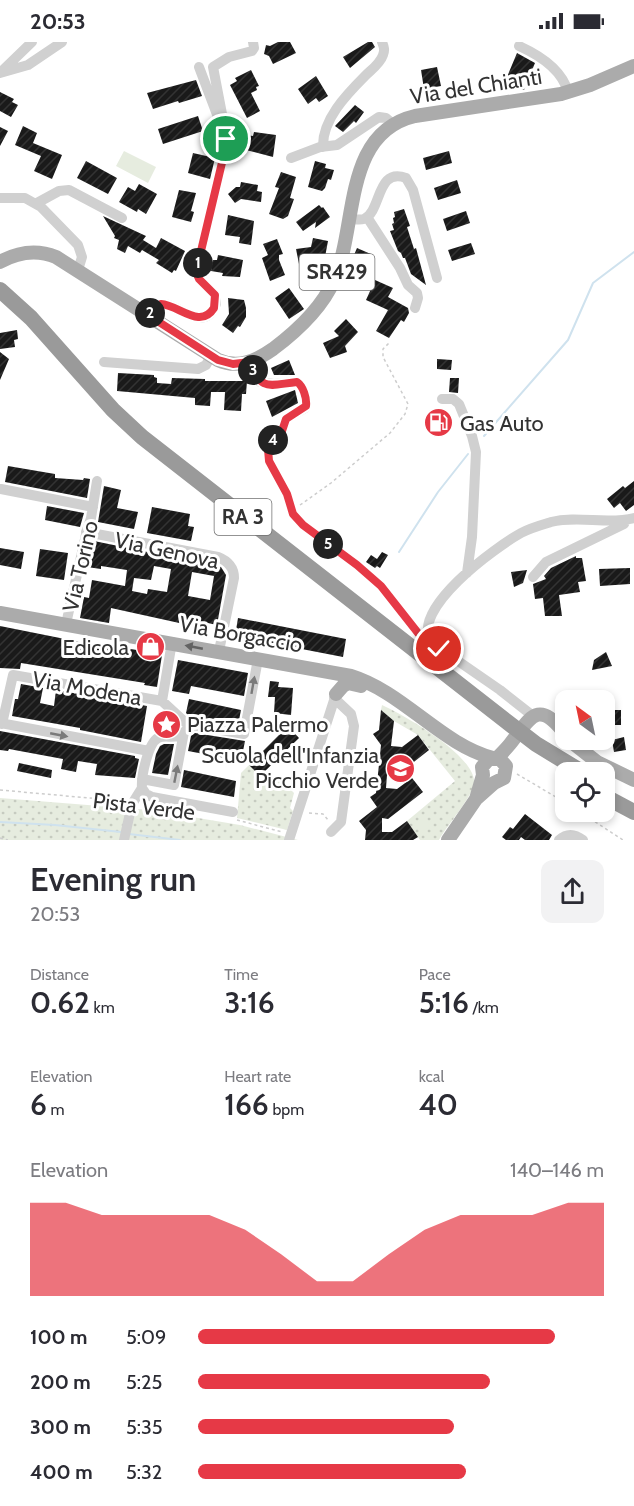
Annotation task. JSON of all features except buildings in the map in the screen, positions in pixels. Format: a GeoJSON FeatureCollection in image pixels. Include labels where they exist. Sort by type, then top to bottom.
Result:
{"type":"FeatureCollection","features":[{"type":"Feature","properties":{"kind":"highway","name":"RA 3"},"geometry":{"type":"LineString","coordinates":[[0,290],[44,332],[113,410],[142,437],[502,726]]}},
{"type":"Feature","properties":{"kind":"highway","name":"RA 3"},"geometry":{"type":"LineString","coordinates":[[0,304],[40,344],[88,399],[135,445],[555,765]]}},
{"type":"Feature","properties":{"kind":"highway","name":"RA 3"},"geometry":{"type":"LineString","coordinates":[[533,748],[562,762]]}},
{"type":"Feature","properties":{"kind":"highway"},"geometry":{"type":"LineString","coordinates":[[615,791],[634,801]]}},
{"type":"Feature","properties":{"kind":"highway"},"geometry":{"type":"LineString","coordinates":[[615,802],[634,812]]}},
{"type":"Feature","properties":{"kind":"main road","name":"Via del Chianti"},"geometry":{"type":"LineString","coordinates":[[250,362],[283,341],[322,300],[339,267],[357,178],[363,160],[378,138],[394,125],[406,118],[424,114],[568,92],[634,66]]}},
{"type":"Feature","properties":{"kind":"main road"},"geometry":{"type":"LineString","coordinates":[[0,262],[18,254],[38,252],[56,257],[211,356],[229,364],[250,362]]}},
{"type":"Feature","properties":{"kind":"main road","name":"Via Borgaccio"},"geometry":{"type":"LineString","coordinates":[[0,613],[172,642],[357,677],[382,688],[394,699],[456,741],[500,761]]}},
{"type":"Feature","properties":{"kind":"main road"},"geometry":{"type":"LineString","coordinates":[[293,665],[331,677],[335,683],[335,696]]}},
{"type":"Feature","properties":{"kind":"main road"},"geometry":{"type":"LineString","coordinates":[[335,696],[344,684],[352,683],[394,699]]}},
{"type":"Feature","properties":{"kind":"main road"},"geometry":{"type":"LineString","coordinates":[[486,776],[504,778],[500,761],[527,721],[533,716],[539,715],[555,723]]}},
{"type":"Feature","properties":{"kind":"main road","name":"Via Borgaccio"},"geometry":{"type":"LineString","coordinates":[[456,741],[486,776]]}},
{"type":"Feature","properties":{"kind":"main road"},"geometry":{"type":"LineString","coordinates":[[582,750],[597,762],[634,780]]}},
{"type":"Feature","properties":{"kind":"main road"},"geometry":{"type":"LineString","coordinates":[[448,840],[476,799],[486,776],[486,761],[500,761]]}},
{"type":"Feature","properties":{"kind":"street"},"geometry":{"type":"LineString","coordinates":[[3,70],[32,42]]}},
{"type":"Feature","properties":{"kind":"street"},"geometry":{"type":"LineString","coordinates":[[3,70],[26,66],[63,42]]}},
{"type":"Feature","properties":{"kind":"street"},"geometry":{"type":"LineString","coordinates":[[148,315],[158,306],[166,304],[201,318],[210,314],[215,306],[215,295],[199,279],[196,272],[226,146],[221,104],[213,67],[229,57],[252,51],[253,42]]}},
{"type":"Feature","properties":{"kind":"street"},"geometry":{"type":"LineString","coordinates":[[323,147],[323,136],[327,125],[351,91],[382,59],[385,51],[382,42]]}},
{"type":"Feature","properties":{"kind":"street"},"geometry":{"type":"LineString","coordinates":[[519,46],[543,59],[562,79],[568,92]]}},
{"type":"Feature","properties":{"kind":"street"},"geometry":{"type":"LineString","coordinates":[[199,67],[223,129]]}},
{"type":"Feature","properties":{"kind":"street"},"geometry":{"type":"LineString","coordinates":[[291,158],[323,147],[337,145],[379,117],[386,118],[394,125]]}},
{"type":"Feature","properties":{"kind":"street"},"geometry":{"type":"LineString","coordinates":[[349,219],[367,217],[388,180],[398,176],[405,178],[413,190],[437,278]]}},
{"type":"Feature","properties":{"kind":"street"},"geometry":{"type":"LineString","coordinates":[[37,203],[59,191],[69,190],[122,218]]}},
{"type":"Feature","properties":{"kind":"street"},"geometry":{"type":"LineString","coordinates":[[0,198],[25,198],[37,203],[78,245],[82,257],[78,270]]}},
{"type":"Feature","properties":{"kind":"street"},"geometry":{"type":"LineString","coordinates":[[367,217],[400,268],[408,285],[417,293],[415,308]]}},
{"type":"Feature","properties":{"kind":"street"},"geometry":{"type":"LineString","coordinates":[[104,362],[198,369],[205,366],[211,356]]}},
{"type":"Feature","properties":{"kind":"street"},"geometry":{"type":"LineString","coordinates":[[250,362],[260,382],[274,384],[297,382],[305,397],[305,408],[286,419],[282,431],[272,440],[268,449],[269,461],[287,494],[293,514]]}},
{"type":"Feature","properties":{"kind":"street"},"geometry":{"type":"LineString","coordinates":[[442,399],[453,399],[459,404],[476,452],[472,537],[467,573]]}},
{"type":"Feature","properties":{"kind":"street","name":"Via Torino"},"geometry":{"type":"LineString","coordinates":[[66,624],[97,481]]}},
{"type":"Feature","properties":{"kind":"street","name":"Via Torino"},"geometry":{"type":"LineString","coordinates":[[1,489],[93,507]]}},
{"type":"Feature","properties":{"kind":"street"},"geometry":{"type":"LineString","coordinates":[[533,716],[500,690],[439,649],[429,639],[427,629],[435,609],[448,591],[467,573],[513,538],[544,524],[566,520],[630,519]]}},
{"type":"Feature","properties":{"kind":"street"},"geometry":{"type":"LineString","coordinates":[[532,577],[546,562],[630,519]]}},
{"type":"Feature","properties":{"kind":"street","name":"Via Genova"},"geometry":{"type":"LineString","coordinates":[[86,532],[218,557],[226,561],[232,567],[234,578],[219,651]]}},
{"type":"Feature","properties":{"kind":"street"},"geometry":{"type":"LineString","coordinates":[[172,642],[162,701],[189,728]]}},
{"type":"Feature","properties":{"kind":"street"},"geometry":{"type":"LineString","coordinates":[[124,840],[133,804],[142,783],[149,751],[158,738],[176,736],[189,728],[244,734],[258,659]]}},
{"type":"Feature","properties":{"kind":"street","name":"Via Modena"},"geometry":{"type":"LineString","coordinates":[[1,724],[13,675],[162,701]]}},
{"type":"Feature","properties":{"kind":"street"},"geometry":{"type":"LineString","coordinates":[[289,837],[335,696]]}},
{"type":"Feature","properties":{"kind":"street"},"geometry":{"type":"LineString","coordinates":[[330,826],[341,822],[354,726],[351,714],[335,696]]}},
{"type":"Feature","properties":{"kind":"street"},"geometry":{"type":"LineString","coordinates":[[1,724],[149,751]]}},
{"type":"Feature","properties":{"kind":"street"},"geometry":{"type":"LineString","coordinates":[[142,783],[174,785],[189,728]]}},
{"type":"Feature","properties":{"kind":"street"},"geometry":{"type":"LineString","coordinates":[[142,783],[146,794],[153,797],[235,816]]}},
{"type":"Feature","properties":{"kind":"street"},"geometry":{"type":"LineString","coordinates":[[559,840],[567,835],[573,835],[583,840]]}},
{"type":"Feature","properties":{"kind":"path"},"geometry":{"type":"LineString","coordinates":[[389,343],[383,349],[383,357],[408,404],[405,414],[390,433],[331,483],[303,502],[293,514],[303,525],[381,586],[418,633],[429,639]]}},
{"type":"Feature","properties":{"kind":"path"},"geometry":{"type":"LineString","coordinates":[[500,761],[538,789],[555,798]]}},
{"type":"Feature","properties":{"kind":"path","name":"Pista Verde"},"geometry":{"type":"LineString","coordinates":[[0,790],[133,804]]}},
{"type":"Feature","properties":{"kind":"path"},"geometry":{"type":"LineString","coordinates":[[299,812],[323,814],[330,826]]}},
{"type":"Feature","properties":{"kind":"path"},"geometry":{"type":"LineString","coordinates":[[235,816],[289,837]]}},
{"type":"Feature","properties":{"kind":"path"},"geometry":{"type":"LineString","coordinates":[[595,822],[623,840]]}},
{"type":"Feature","properties":{"kind":"path"},"geometry":{"type":"LineString","coordinates":[[0,838],[8,840]]}},
{"type":"Feature","properties":{"kind":"shaded area"},"geometry":{"type":"Polygon","coordinates":[[[124,151],[156,167],[148,183],[116,166],[124,151]]]}},
{"type":"Feature","properties":{"kind":"shaded area"},"geometry":{"type":"Polygon","coordinates":[[[382,705],[438,738],[464,762],[472,773],[474,784],[472,790],[439,840],[420,840],[407,821],[455,781],[418,735],[394,721],[381,710],[382,705]]]}},
{"type":"Feature","properties":{"kind":"shaded area"},"geometry":{"type":"Polygon","coordinates":[[[249,765],[269,786],[278,777],[294,793],[290,808],[293,811],[287,830],[237,818],[241,773],[249,765]]]}},
{"type":"Feature","properties":{"kind":"shaded area"},"geometry":{"type":"Polygon","coordinates":[[[0,798],[150,810],[240,825],[298,840],[0,840],[0,798]]]}},
{"type":"Feature","properties":{"kind":"shaded area"},"geometry":{"type":"Polygon","coordinates":[[[423,817],[430,826],[421,833],[414,824],[423,817]]]}},
{"type":"Feature","properties":{"kind":"waterway"},"geometry":{"type":"LineString","coordinates":[[484,436],[568,340],[593,283],[634,252]]}},
{"type":"Feature","properties":{"kind":"waterway"},"geometry":{"type":"LineString","coordinates":[[399,552],[438,492],[468,454]]}},
{"type":"Feature","properties":{"kind":"waterway"},"geometry":{"type":"LineString","coordinates":[[0,822],[121,832]]}},
{"type":"Feature","properties":{"kind":"waterway"},"geometry":{"type":"LineString","coordinates":[[129,834],[180,840]]}},
{"type":"Feature","properties":{"kind":"place","name":"Gas Auto"},"geometry":{"type":"Point","coordinates":[439,423]}},
{"type":"Feature","properties":{"kind":"place","name":"Edicola"},"geometry":{"type":"Point","coordinates":[150,647]}},
{"type":"Feature","properties":{"kind":"place","name":"Piazza Palermo"},"geometry":{"type":"Point","coordinates":[166,724]}},
{"type":"Feature","properties":{"kind":"place","name":"Scuola dell'Infanzia Picchio Verde"},"geometry":{"type":"Point","coordinates":[400,768]}},
{"type":"Feature","properties":{"kind":"route"},"geometry":{"type":"LineString","coordinates":[[226,139],[196,272],[201,282],[215,295],[216,304],[212,312],[201,318],[191,316],[166,304],[161,304],[148,315],[218,360],[233,364],[250,362],[258,380],[262,383],[297,382],[301,386],[306,406],[286,419],[282,431],[271,442],[268,453],[269,461],[287,494],[293,514],[303,525],[381,586],[418,633],[429,639],[439,649]]}}]}
